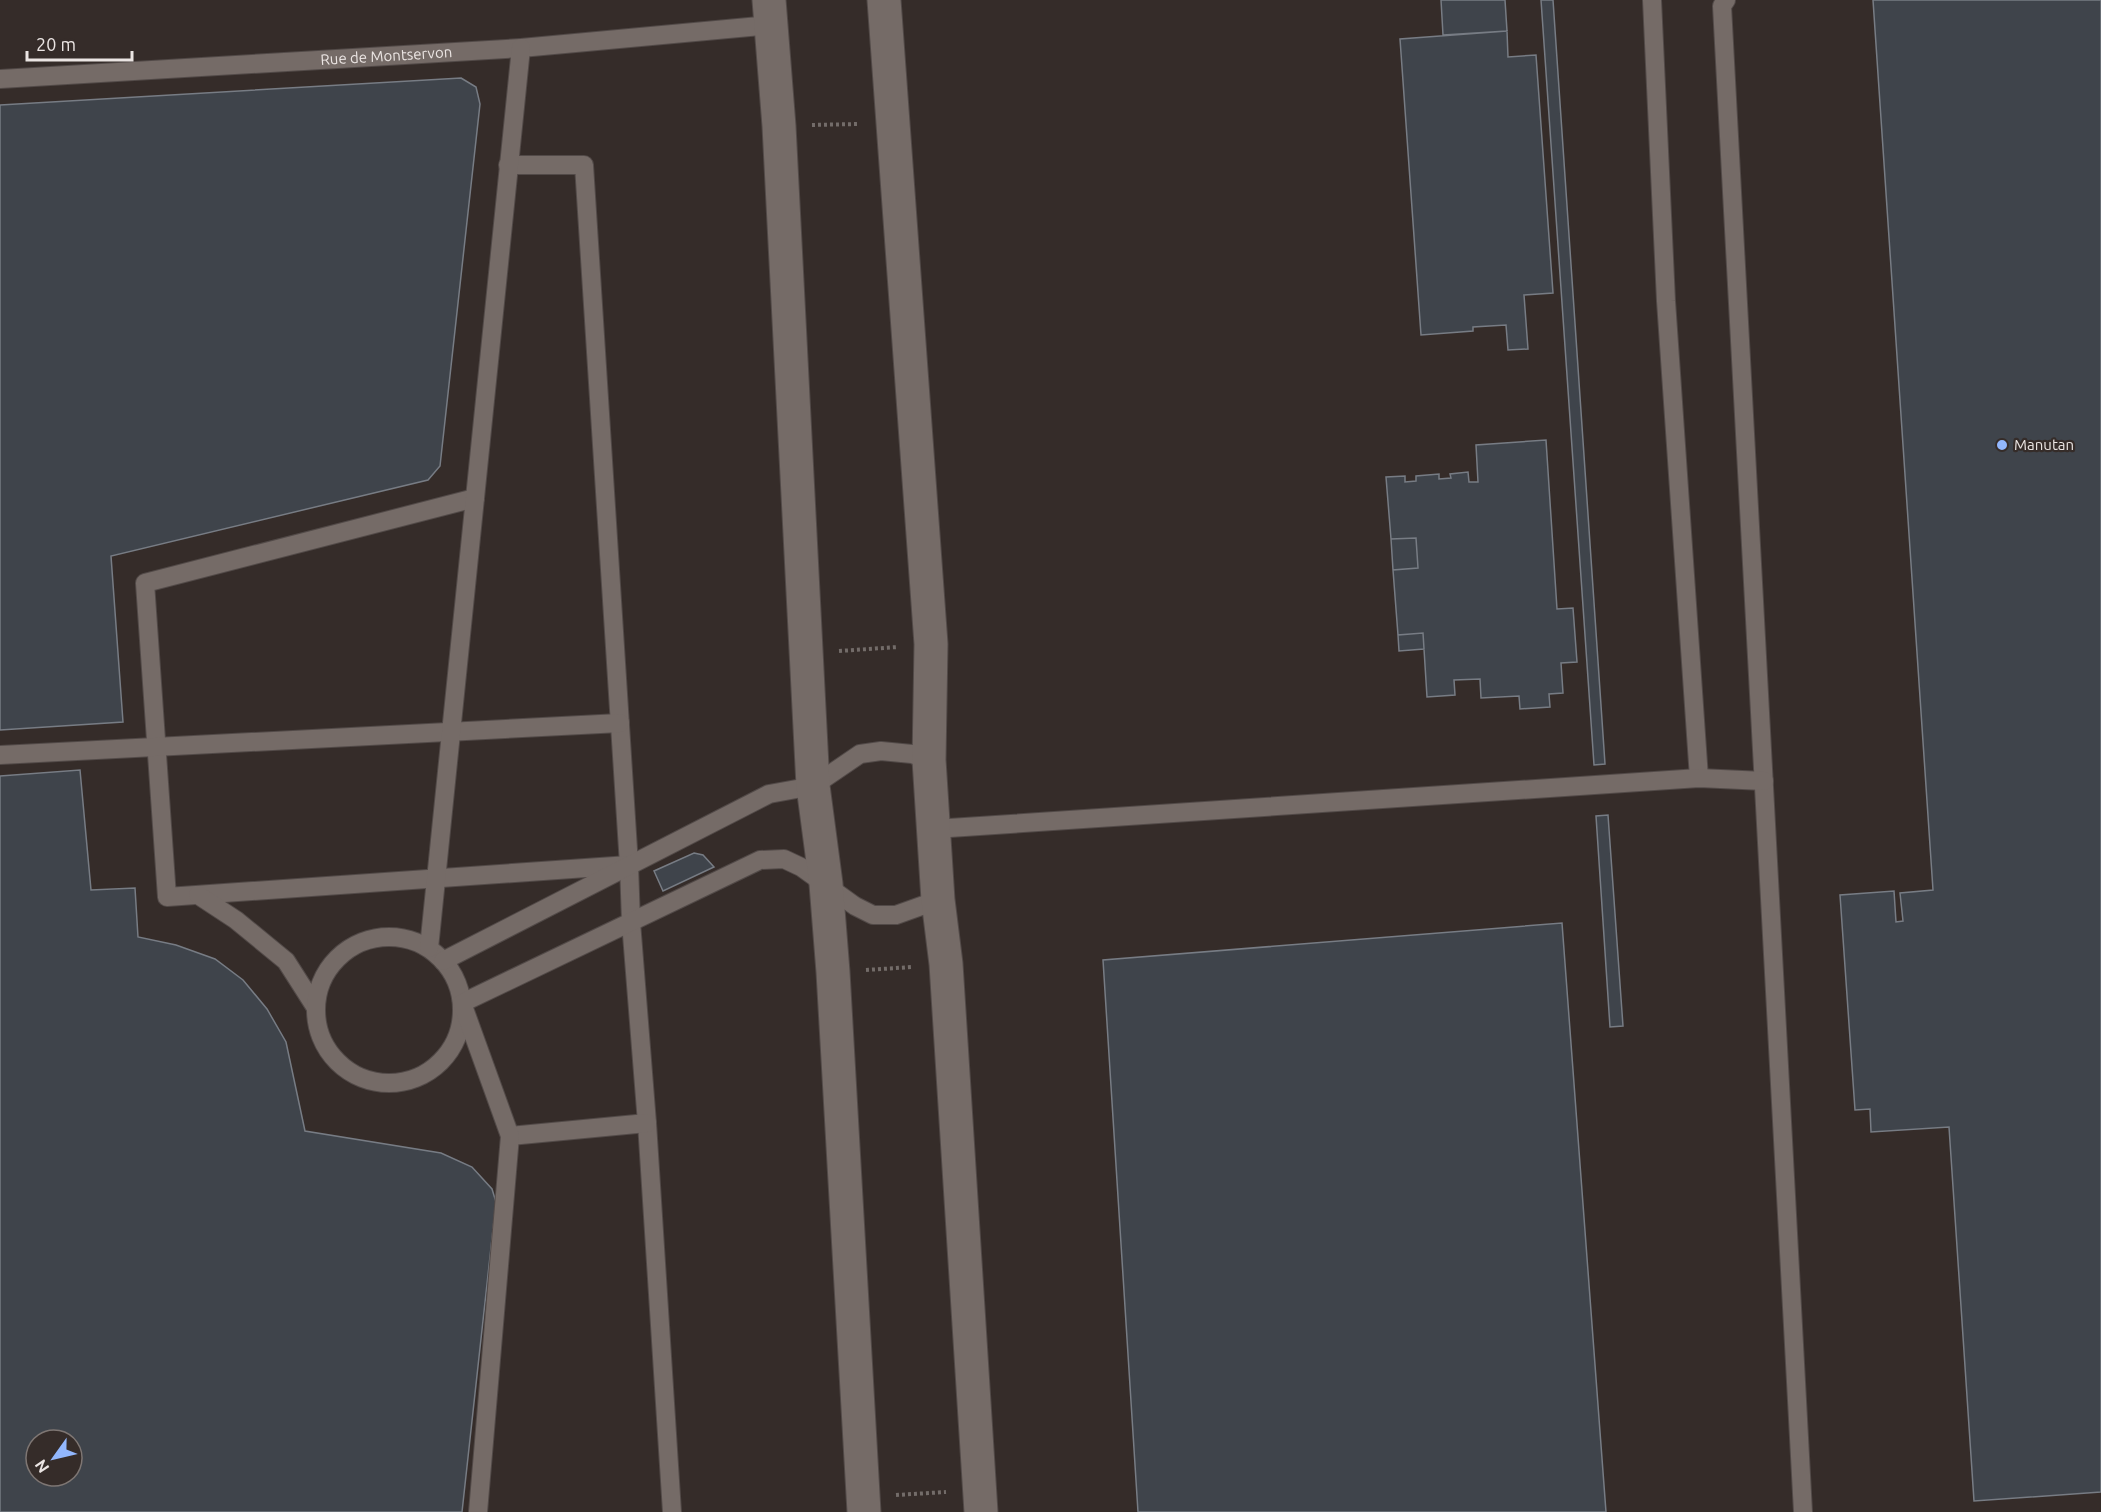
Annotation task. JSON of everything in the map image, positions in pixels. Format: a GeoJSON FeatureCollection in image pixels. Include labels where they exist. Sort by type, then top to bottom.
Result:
{"type":"FeatureCollection","features":[{"type":"Feature","properties":{"kind":"street"},"geometry":{"type":"LineString","coordinates":[[884,0],[931,644],[928,760],[938,900],[946,964],[980,1501]]}},
{"type":"Feature","properties":{"kind":"street"},"geometry":{"type":"LineString","coordinates":[[770,12],[779,126],[813,786],[826,884],[833,972],[863,1505]]}},
{"type":"Feature","properties":{"kind":"lane"},"geometry":{"type":"LineString","coordinates":[[1652,0],[1666,301],[1699,778]]}},
{"type":"Feature","properties":{"kind":"lane"},"geometry":{"type":"LineString","coordinates":[[1726,0],[1722,6],[1803,1512]]}},
{"type":"Feature","properties":{"kind":"lane","name":"Rue de Montservon"},"geometry":{"type":"LineString","coordinates":[[0,79],[520,48],[770,12]]}},
{"type":"Feature","properties":{"kind":"lane"},"geometry":{"type":"LineString","coordinates":[[429,948],[520,48]]}},
{"type":"Feature","properties":{"kind":"lane"},"geometry":{"type":"LineString","coordinates":[[508,165],[584,165],[630,865],[630,922],[647,1123],[672,1512]]}},
{"type":"Feature","properties":{"kind":"lane"},"geometry":{"type":"LineString","coordinates":[[475,498],[145,583],[167,897],[630,865]]}},
{"type":"Feature","properties":{"kind":"lane"},"geometry":{"type":"LineString","coordinates":[[0,755],[620,723]]}},
{"type":"Feature","properties":{"kind":"lane"},"geometry":{"type":"LineString","coordinates":[[443,961],[769,794],[813,786],[860,754],[881,751],[912,754],[928,760]]}},
{"type":"Feature","properties":{"kind":"lane"},"geometry":{"type":"LineString","coordinates":[[934,829],[1699,778],[1764,781]]}},
{"type":"Feature","properties":{"kind":"lane"},"geometry":{"type":"LineString","coordinates":[[462,1004],[760,860],[783,859],[801,867],[855,906],[873,915],[896,915],[938,900]]}},
{"type":"Feature","properties":{"kind":"lane"},"geometry":{"type":"LineString","coordinates":[[198,895],[236,920],[286,962],[316,1008]]}},
{"type":"Feature","properties":{"kind":"lane"},"geometry":{"type":"LineString","coordinates":[[462,1004],[460,1027],[451,1049],[435,1067],[415,1079],[392,1083],[368,1080],[347,1070],[330,1053],[319,1032],[316,1008],[320,984],[332,963],[351,947],[375,938],[400,937],[429,948],[443,961],[456,981],[462,1004],[510,1136],[478,1512]]}},
{"type":"Feature","properties":{"kind":"lane"},"geometry":{"type":"LineString","coordinates":[[510,1136],[647,1123]]}},
{"type":"Feature","properties":{"kind":"path"},"geometry":{"type":"LineString","coordinates":[[779,126],[892,123]]}},
{"type":"Feature","properties":{"kind":"path"},"geometry":{"type":"LineString","coordinates":[[806,654],[931,644]]}},
{"type":"Feature","properties":{"kind":"path"},"geometry":{"type":"LineString","coordinates":[[833,972],[946,964]]}},
{"type":"Feature","properties":{"kind":"path"},"geometry":{"type":"LineString","coordinates":[[863,1505],[980,1501]]}},
{"type":"Feature","properties":{"kind":"building"},"geometry":{"type":"Polygon","coordinates":[[[1441,0],[1505,0],[1507,31],[1443,35],[1441,0]]]}},
{"type":"Feature","properties":{"kind":"building"},"geometry":{"type":"Polygon","coordinates":[[[1541,0],[1553,0],[1605,764],[1594,765],[1541,0]]]}},
{"type":"Feature","properties":{"kind":"building","name":"Manutan"},"geometry":{"type":"Polygon","coordinates":[[[1873,0],[2101,0],[2101,1492],[1974,1501],[1949,1127],[1871,1132],[1870,1109],[1855,1110],[1840,895],[1894,891],[1896,922],[1903,921],[1900,893],[1933,890],[1873,0]]]}},
{"type":"Feature","properties":{"kind":"building"},"geometry":{"type":"Polygon","coordinates":[[[1507,31],[1508,57],[1536,55],[1553,293],[1524,295],[1528,349],[1508,350],[1506,325],[1473,327],[1473,331],[1421,335],[1400,39],[1507,31]]]}},
{"type":"Feature","properties":{"kind":"building"},"geometry":{"type":"Polygon","coordinates":[[[461,78],[476,87],[480,104],[440,466],[428,480],[111,556],[123,722],[0,730],[0,105],[461,78]]]}},
{"type":"Feature","properties":{"kind":"building"},"geometry":{"type":"Polygon","coordinates":[[[1546,440],[1557,609],[1573,608],[1577,662],[1561,663],[1563,693],[1549,694],[1550,707],[1520,709],[1519,696],[1481,698],[1480,679],[1454,680],[1455,695],[1427,697],[1423,633],[1398,635],[1393,570],[1418,568],[1416,538],[1391,539],[1386,477],[1405,476],[1405,482],[1416,481],[1416,476],[1439,474],[1439,479],[1451,478],[1450,474],[1468,472],[1469,482],[1478,482],[1476,445],[1546,440]]]}},
{"type":"Feature","properties":{"kind":"building"},"geometry":{"type":"Polygon","coordinates":[[[1416,538],[1418,568],[1393,570],[1391,539],[1416,538]]]}},
{"type":"Feature","properties":{"kind":"building"},"geometry":{"type":"Polygon","coordinates":[[[1423,633],[1424,649],[1399,651],[1398,635],[1423,633]]]}},
{"type":"Feature","properties":{"kind":"building"},"geometry":{"type":"Polygon","coordinates":[[[80,770],[91,890],[135,888],[138,937],[176,945],[215,959],[243,980],[267,1009],[286,1042],[305,1131],[441,1153],[472,1167],[492,1189],[496,1202],[462,1512],[0,1512],[0,776],[80,770]]]}},
{"type":"Feature","properties":{"kind":"building"},"geometry":{"type":"Polygon","coordinates":[[[1608,815],[1623,1026],[1610,1027],[1596,816],[1608,815]]]}},
{"type":"Feature","properties":{"kind":"building"},"geometry":{"type":"Polygon","coordinates":[[[694,853],[703,855],[714,867],[663,891],[654,871],[694,853]]]}},
{"type":"Feature","properties":{"kind":"building"},"geometry":{"type":"Polygon","coordinates":[[[1562,923],[1606,1512],[1138,1512],[1103,960],[1562,923]]]}},
{"type":"Feature","properties":{"kind":"place","name":"Manutan"},"geometry":{"type":"Point","coordinates":[2002,445]}}]}
